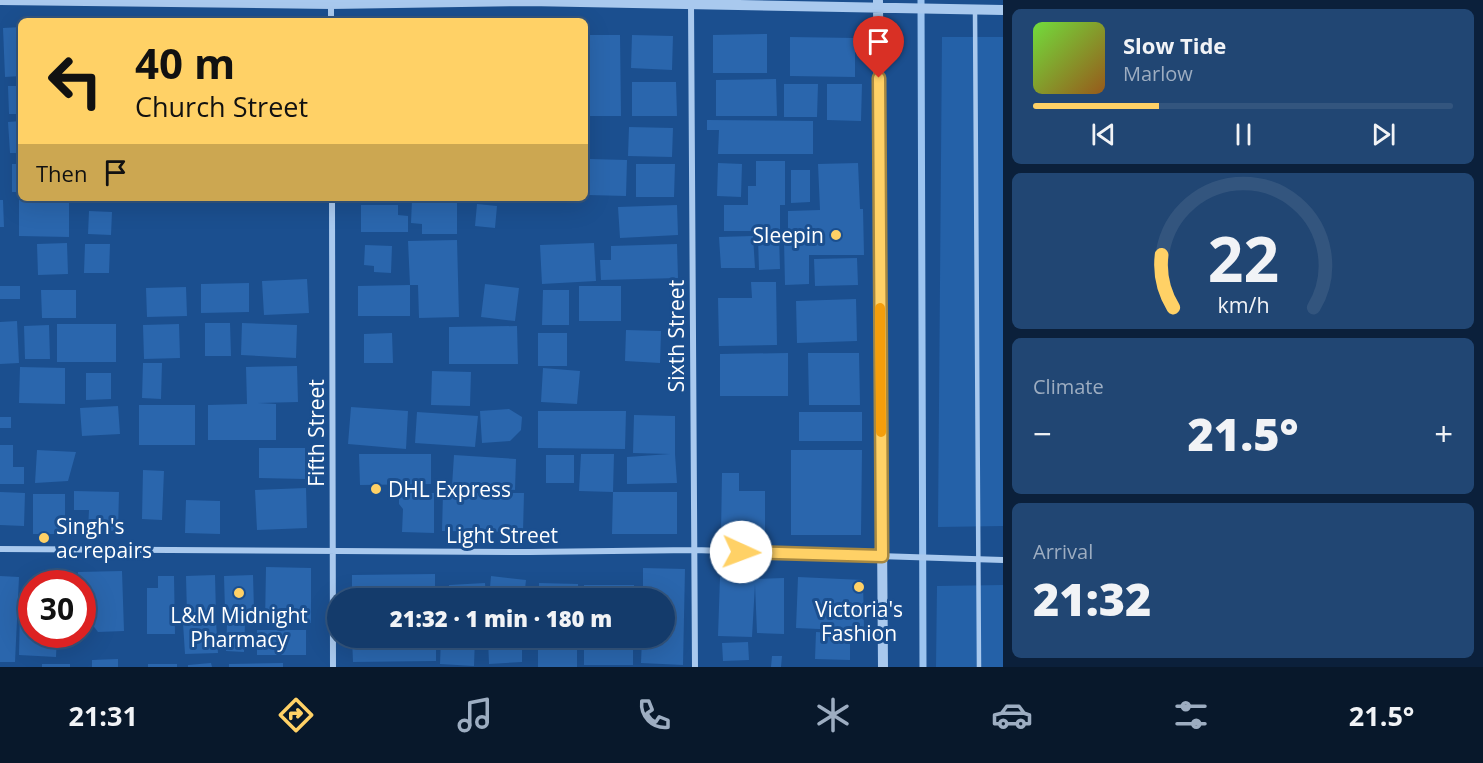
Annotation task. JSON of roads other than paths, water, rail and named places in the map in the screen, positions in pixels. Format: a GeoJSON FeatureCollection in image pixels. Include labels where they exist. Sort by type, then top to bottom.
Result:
{"type":"FeatureCollection","features":[{"type":"Feature","properties":{"kind":"street"},"geometry":{"type":"LineString","coordinates":[[0,0],[878,3],[936,9],[1003,10]]}},
{"type":"Feature","properties":{"kind":"street"},"geometry":{"type":"LineString","coordinates":[[331,2],[331,18]]}},
{"type":"Feature","properties":{"kind":"street"},"geometry":{"type":"LineString","coordinates":[[878,3],[883,667]]}},
{"type":"Feature","properties":{"kind":"street","name":"Sixth Street"},"geometry":{"type":"LineString","coordinates":[[691,4],[695,667]]}},
{"type":"Feature","properties":{"kind":"street","name":"Fifth Street"},"geometry":{"type":"LineString","coordinates":[[332,201],[333,667]]}},
{"type":"Feature","properties":{"kind":"street","name":"Light Street"},"geometry":{"type":"LineString","coordinates":[[0,549],[530,552],[694,550],[1003,560]]}},
{"type":"Feature","properties":{"kind":"lane"},"geometry":{"type":"LineString","coordinates":[[975,10],[979,667]]}},
{"type":"Feature","properties":{"kind":"waterway"},"geometry":{"type":"LineString","coordinates":[[921,0],[923,667]]}},
{"type":"Feature","properties":{"kind":"place","name":"Sleepin"},"geometry":{"type":"Point","coordinates":[836,235]}},
{"type":"Feature","properties":{"kind":"place","name":"DHL Express"},"geometry":{"type":"Point","coordinates":[376,489]}},
{"type":"Feature","properties":{"kind":"place","name":"Singh's ac repairs"},"geometry":{"type":"Point","coordinates":[44,538]}},
{"type":"Feature","properties":{"kind":"place","name":"Victoria's Fashion"},"geometry":{"type":"Point","coordinates":[859,587]}},
{"type":"Feature","properties":{"kind":"place","name":"L&M Midnight Pharmacy"},"geometry":{"type":"Point","coordinates":[239,593]}}]}
